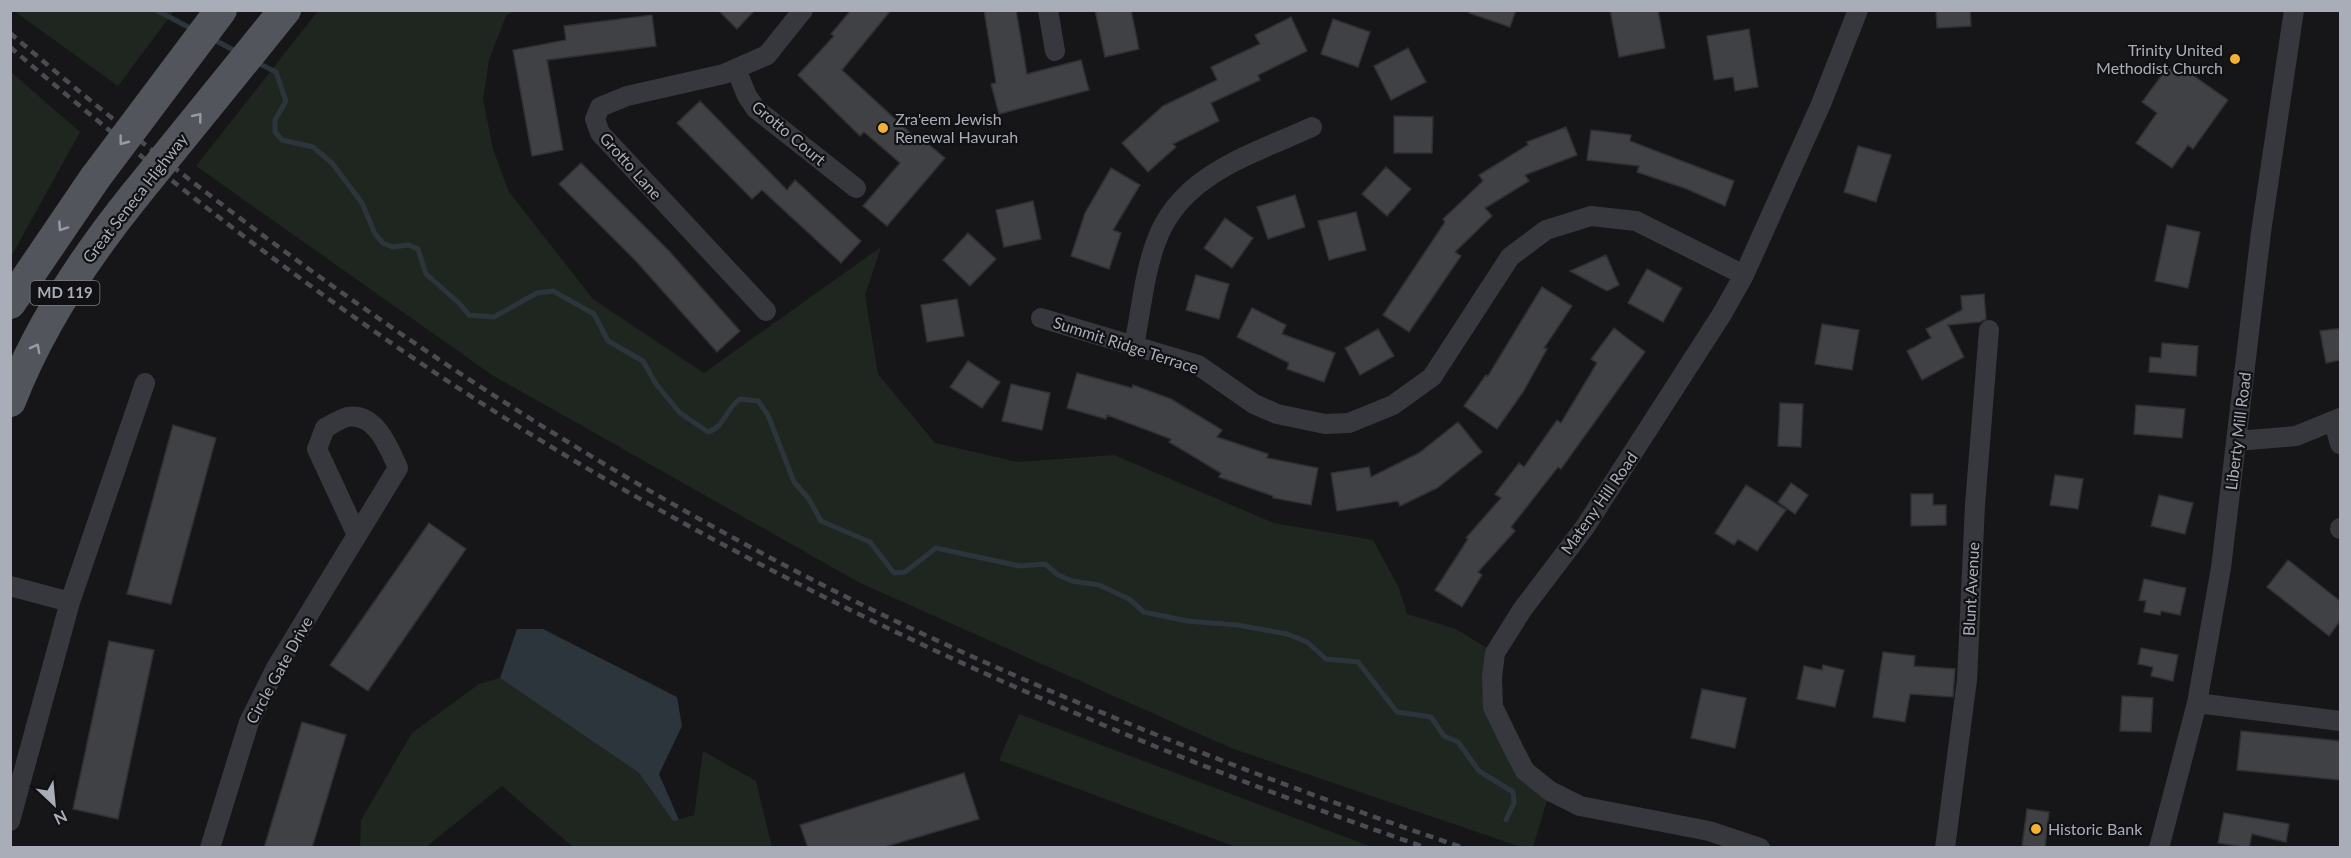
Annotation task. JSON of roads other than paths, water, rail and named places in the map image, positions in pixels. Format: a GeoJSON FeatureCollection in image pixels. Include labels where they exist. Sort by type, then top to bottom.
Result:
{"type":"FeatureCollection","features":[{"type":"Feature","properties":{"kind":"main road","name":"MD 119"},"geometry":{"type":"LineString","coordinates":[[10,303],[95,178],[221,10]]}},
{"type":"Feature","properties":{"kind":"main road","name":"Great Seneca Highway"},"geometry":{"type":"LineString","coordinates":[[10,401],[18,380],[65,294],[97,242],[285,10]]}},
{"type":"Feature","properties":{"kind":"street","name":"Grotto Lane"},"geometry":{"type":"LineString","coordinates":[[765,311],[600,133],[595,119],[600,107],[627,96],[724,74],[767,56],[803,10]]}},
{"type":"Feature","properties":{"kind":"street"},"geometry":{"type":"LineString","coordinates":[[1048,10],[1055,51]]}},
{"type":"Feature","properties":{"kind":"street","name":"Mateny Hill Road"},"geometry":{"type":"LineString","coordinates":[[1760,848],[1709,831],[1580,806],[1550,791],[1526,771],[1514,750],[1493,707],[1492,677],[1495,653],[1522,610],[1585,527],[1645,437],[1744,276],[1821,104],[1858,10]]}},
{"type":"Feature","properties":{"kind":"street","name":"Liberty Mill Road"},"geometry":{"type":"LineString","coordinates":[[2159,848],[2196,703],[2221,568],[2261,232],[2294,10]]}},
{"type":"Feature","properties":{"kind":"street","name":"Grotto Court"},"geometry":{"type":"LineString","coordinates":[[736,69],[747,96],[756,109],[856,188]]}},
{"type":"Feature","properties":{"kind":"street"},"geometry":{"type":"LineString","coordinates":[[1134,345],[1156,242],[1178,202],[1214,171],[1312,127]]}},
{"type":"Feature","properties":{"kind":"street","name":"Summit Ridge Terrace"},"geometry":{"type":"LineString","coordinates":[[1041,318],[1198,365],[1254,404],[1277,414],[1325,424],[1349,423],[1393,405],[1432,377],[1510,257],[1546,230],[1591,216],[1636,220],[1744,276]]}},
{"type":"Feature","properties":{"kind":"street","name":"Blunt Avenue"},"geometry":{"type":"LineString","coordinates":[[1945,848],[1967,680],[1976,505],[1989,330]]}},
{"type":"Feature","properties":{"kind":"street"},"geometry":{"type":"LineString","coordinates":[[10,820],[70,602],[145,382]]}},
{"type":"Feature","properties":{"kind":"street","name":"Circle Gate Drive"},"geometry":{"type":"LineString","coordinates":[[210,848],[249,722],[276,668],[398,468],[385,439],[370,422],[348,417],[325,428],[317,449],[357,535]]}},
{"type":"Feature","properties":{"kind":"street"},"geometry":{"type":"LineString","coordinates":[[2237,441],[2296,436],[2337,420],[2340,444]]}},
{"type":"Feature","properties":{"kind":"street"},"geometry":{"type":"LineString","coordinates":[[10,586],[70,602]]}},
{"type":"Feature","properties":{"kind":"street"},"geometry":{"type":"LineString","coordinates":[[2196,703],[2340,721]]}},
{"type":"Feature","properties":{"kind":"waterway"},"geometry":{"type":"LineString","coordinates":[[156,10],[194,30]]}},
{"type":"Feature","properties":{"kind":"waterway"},"geometry":{"type":"LineString","coordinates":[[211,38],[237,52]]}},
{"type":"Feature","properties":{"kind":"waterway"},"geometry":{"type":"LineString","coordinates":[[256,62],[276,72],[286,101],[275,120],[275,132],[282,140],[313,147],[332,163],[362,203],[375,234],[383,243],[392,247],[409,245],[418,249],[426,274],[469,315],[494,317],[537,293],[553,291],[594,314],[608,341],[643,361],[656,384],[680,413],[708,432],[714,430],[722,422],[731,407],[740,399],[758,401],[768,415],[794,482],[809,499],[821,521],[870,542],[894,573],[905,572],[936,548],[1020,566],[1045,564],[1058,575],[1072,581],[1099,585],[1129,599],[1144,612],[1187,621],[1237,625],[1287,634],[1307,642],[1326,659],[1358,662],[1397,712],[1431,717],[1444,736],[1458,742],[1479,771],[1513,792],[1514,803],[1506,820]]}},
{"type":"Feature","properties":{"kind":"railway"},"geometry":{"type":"LineString","coordinates":[[10,33],[215,199],[321,277],[429,353],[539,424],[652,492],[767,556],[885,616],[1027,681],[1244,769],[1464,848]]}},
{"type":"Feature","properties":{"kind":"railway"},"geometry":{"type":"LineString","coordinates":[[10,47],[149,163],[293,273],[442,377],[595,473],[796,583],[1002,681],[1213,769],[1427,848]]}},
{"type":"Feature","properties":{"kind":"place","name":"Trinity United Methodist Church"},"geometry":{"type":"Point","coordinates":[2235,59]}},
{"type":"Feature","properties":{"kind":"place","name":"Zra'eem Jewish Renewal Havurah"},"geometry":{"type":"Point","coordinates":[883,128]}},
{"type":"Feature","properties":{"kind":"place","name":"Historic Bank"},"geometry":{"type":"Point","coordinates":[2036,829]}}]}
